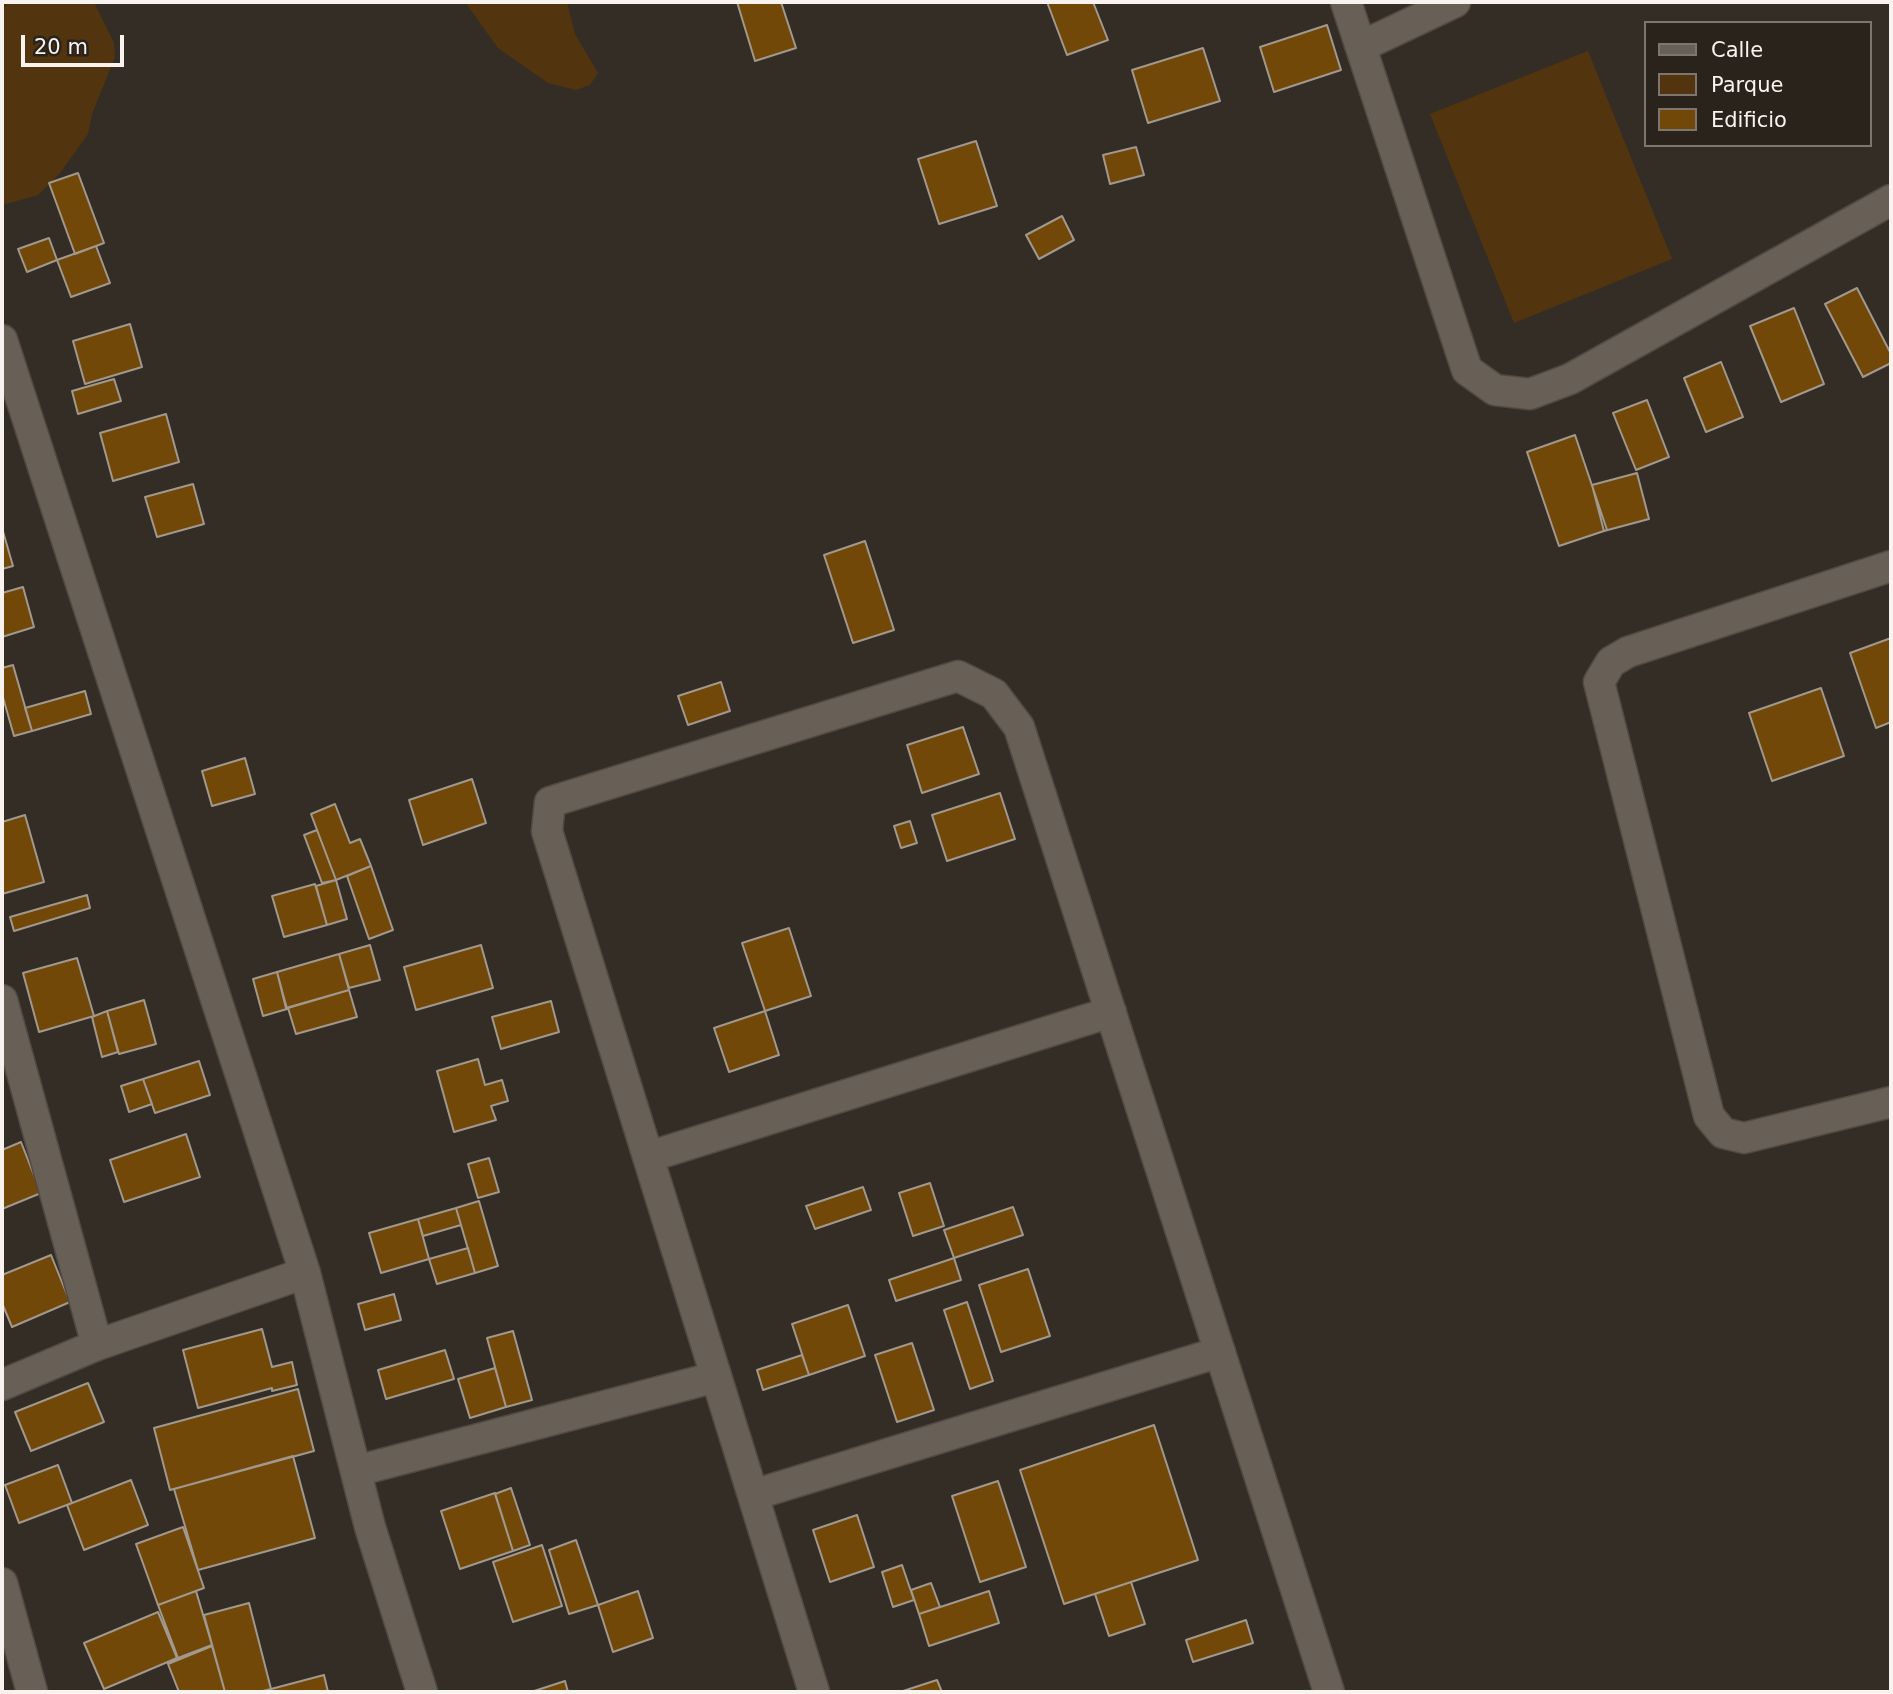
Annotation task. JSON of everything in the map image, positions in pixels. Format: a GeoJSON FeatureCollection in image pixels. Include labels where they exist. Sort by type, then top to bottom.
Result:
{"type":"FeatureCollection","features":[{"type":"Feature","properties":{"kind":"street"},"geometry":{"type":"LineString","coordinates":[[1346,2],[1467,370],[1495,390],[1530,394],[1570,379],[1891,200]]}},
{"type":"Feature","properties":{"kind":"street"},"geometry":{"type":"LineString","coordinates":[[1362,46],[1455,2]]}},
{"type":"Feature","properties":{"kind":"street"},"geometry":{"type":"LineString","coordinates":[[2,340],[305,1273],[370,1527],[422,1692]]}},
{"type":"Feature","properties":{"kind":"street"},"geometry":{"type":"LineString","coordinates":[[1891,565],[1628,652],[1611,662],[1599,682],[1709,1116],[1723,1133],[1744,1138],[1891,1102]]}},
{"type":"Feature","properties":{"kind":"street"},"geometry":{"type":"LineString","coordinates":[[814,1692],[547,831],[550,802],[958,676],[994,694],[1019,727],[1329,1692]]}},
{"type":"Feature","properties":{"kind":"street"},"geometry":{"type":"LineString","coordinates":[[2,1000],[97,1345]]}},
{"type":"Feature","properties":{"kind":"street"},"geometry":{"type":"LineString","coordinates":[[648,1157],[1111,1012]]}},
{"type":"Feature","properties":{"kind":"street"},"geometry":{"type":"LineString","coordinates":[[2,1385],[97,1345],[305,1273]]}},
{"type":"Feature","properties":{"kind":"street"},"geometry":{"type":"LineString","coordinates":[[752,1495],[1220,1352]]}},
{"type":"Feature","properties":{"kind":"street"},"geometry":{"type":"LineString","coordinates":[[356,1471],[716,1377]]}},
{"type":"Feature","properties":{"kind":"street"},"geometry":{"type":"LineString","coordinates":[[2,1583],[32,1692]]}},
{"type":"Feature","properties":{"kind":"green space"},"geometry":{"type":"Polygon","coordinates":[[[10,2],[94,2],[114,43],[115,57],[92,114],[88,134],[60,173],[38,195],[2,205],[2,9],[10,2]]]}},
{"type":"Feature","properties":{"kind":"green space"},"geometry":{"type":"Polygon","coordinates":[[[465,2],[567,2],[575,34],[598,73],[590,85],[576,90],[548,83],[498,48],[465,2]]]}},
{"type":"Feature","properties":{"kind":"green space"},"geometry":{"type":"Polygon","coordinates":[[[1588,51],[1672,259],[1514,323],[1430,114],[1588,51]]]}},
{"type":"Feature","properties":{"kind":"building"},"geometry":{"type":"Polygon","coordinates":[[[737,2],[781,2],[796,48],[755,61],[737,2]]]}},
{"type":"Feature","properties":{"kind":"building"},"geometry":{"type":"Polygon","coordinates":[[[1047,2],[1093,2],[1108,40],[1067,55],[1047,2]]]}},
{"type":"Feature","properties":{"kind":"building"},"geometry":{"type":"Polygon","coordinates":[[[1327,25],[1341,70],[1274,92],[1260,47],[1327,25]]]}},
{"type":"Feature","properties":{"kind":"building"},"geometry":{"type":"Polygon","coordinates":[[[1203,48],[1220,101],[1148,123],[1132,70],[1203,48]]]}},
{"type":"Feature","properties":{"kind":"building"},"geometry":{"type":"Polygon","coordinates":[[[976,141],[997,206],[939,224],[918,159],[976,141]]]}},
{"type":"Feature","properties":{"kind":"building"},"geometry":{"type":"Polygon","coordinates":[[[1136,147],[1144,175],[1110,184],[1103,155],[1136,147]]]}},
{"type":"Feature","properties":{"kind":"building"},"geometry":{"type":"Polygon","coordinates":[[[78,173],[104,243],[75,254],[49,183],[78,173]]]}},
{"type":"Feature","properties":{"kind":"building"},"geometry":{"type":"Polygon","coordinates":[[[1062,216],[1074,240],[1039,259],[1026,235],[1062,216]]]}},
{"type":"Feature","properties":{"kind":"building"},"geometry":{"type":"Polygon","coordinates":[[[49,238],[57,260],[27,272],[18,249],[49,238]]]}},
{"type":"Feature","properties":{"kind":"building"},"geometry":{"type":"Polygon","coordinates":[[[96,246],[110,283],[71,297],[57,260],[96,246]]]}},
{"type":"Feature","properties":{"kind":"building"},"geometry":{"type":"Polygon","coordinates":[[[1857,288],[1891,354],[1891,363],[1863,377],[1825,304],[1857,288]]]}},
{"type":"Feature","properties":{"kind":"building"},"geometry":{"type":"Polygon","coordinates":[[[1794,308],[1824,384],[1781,402],[1750,326],[1794,308]]]}},
{"type":"Feature","properties":{"kind":"building"},"geometry":{"type":"Polygon","coordinates":[[[130,324],[142,367],[85,384],[73,341],[130,324]]]}},
{"type":"Feature","properties":{"kind":"building"},"geometry":{"type":"Polygon","coordinates":[[[1721,362],[1743,417],[1706,432],[1684,378],[1721,362]]]}},
{"type":"Feature","properties":{"kind":"building"},"geometry":{"type":"Polygon","coordinates":[[[114,379],[121,401],[78,414],[72,391],[114,379]]]}},
{"type":"Feature","properties":{"kind":"building"},"geometry":{"type":"Polygon","coordinates":[[[1647,400],[1669,457],[1636,470],[1613,413],[1647,400]]]}},
{"type":"Feature","properties":{"kind":"building"},"geometry":{"type":"Polygon","coordinates":[[[166,414],[179,462],[113,481],[100,433],[166,414]]]}},
{"type":"Feature","properties":{"kind":"building"},"geometry":{"type":"Polygon","coordinates":[[[1575,435],[1607,530],[1559,546],[1527,452],[1575,435]]]}},
{"type":"Feature","properties":{"kind":"building"},"geometry":{"type":"Polygon","coordinates":[[[1637,473],[1649,519],[1604,531],[1592,485],[1637,473]]]}},
{"type":"Feature","properties":{"kind":"building"},"geometry":{"type":"Polygon","coordinates":[[[193,484],[204,524],[157,537],[145,497],[193,484]]]}},
{"type":"Feature","properties":{"kind":"building"},"geometry":{"type":"Polygon","coordinates":[[[2,528],[13,566],[2,569],[2,528]]]}},
{"type":"Feature","properties":{"kind":"building"},"geometry":{"type":"Polygon","coordinates":[[[865,541],[894,630],[853,643],[824,555],[865,541]]]}},
{"type":"Feature","properties":{"kind":"building"},"geometry":{"type":"Polygon","coordinates":[[[23,587],[34,627],[2,637],[2,593],[23,587]]]}},
{"type":"Feature","properties":{"kind":"building"},"geometry":{"type":"Polygon","coordinates":[[[1891,638],[1891,722],[1876,728],[1850,653],[1891,638]]]}},
{"type":"Feature","properties":{"kind":"building"},"geometry":{"type":"Polygon","coordinates":[[[13,665],[32,731],[14,736],[2,694],[2,668],[13,665]]]}},
{"type":"Feature","properties":{"kind":"building"},"geometry":{"type":"Polygon","coordinates":[[[721,682],[730,711],[688,725],[678,696],[721,682]]]}},
{"type":"Feature","properties":{"kind":"building"},"geometry":{"type":"Polygon","coordinates":[[[1821,688],[1844,756],[1772,781],[1749,713],[1821,688]]]}},
{"type":"Feature","properties":{"kind":"building"},"geometry":{"type":"Polygon","coordinates":[[[85,691],[91,714],[32,731],[25,708],[85,691]]]}},
{"type":"Feature","properties":{"kind":"building"},"geometry":{"type":"Polygon","coordinates":[[[963,727],[979,774],[922,793],[907,745],[963,727]]]}},
{"type":"Feature","properties":{"kind":"building"},"geometry":{"type":"Polygon","coordinates":[[[245,758],[255,794],[212,806],[202,771],[245,758]]]}},
{"type":"Feature","properties":{"kind":"building"},"geometry":{"type":"Polygon","coordinates":[[[472,779],[486,823],[423,845],[409,800],[472,779]]]}},
{"type":"Feature","properties":{"kind":"building"},"geometry":{"type":"Polygon","coordinates":[[[1000,793],[1015,839],[947,861],[932,815],[1000,793]]]}},
{"type":"Feature","properties":{"kind":"building"},"geometry":{"type":"Polygon","coordinates":[[[335,804],[350,843],[360,839],[371,866],[336,880],[311,814],[335,804]]]}},
{"type":"Feature","properties":{"kind":"building"},"geometry":{"type":"Polygon","coordinates":[[[25,815],[44,882],[2,894],[2,822],[25,815]]]}},
{"type":"Feature","properties":{"kind":"building"},"geometry":{"type":"Polygon","coordinates":[[[910,821],[917,843],[901,848],[894,826],[910,821]]]}},
{"type":"Feature","properties":{"kind":"building"},"geometry":{"type":"Polygon","coordinates":[[[317,830],[336,880],[322,883],[304,835],[317,830]]]}},
{"type":"Feature","properties":{"kind":"building"},"geometry":{"type":"Polygon","coordinates":[[[371,866],[393,930],[369,939],[347,876],[371,866]]]}},
{"type":"Feature","properties":{"kind":"building"},"geometry":{"type":"Polygon","coordinates":[[[336,880],[347,919],[327,925],[316,886],[336,880]]]}},
{"type":"Feature","properties":{"kind":"building"},"geometry":{"type":"Polygon","coordinates":[[[315,884],[327,925],[284,937],[272,896],[315,884]]]}},
{"type":"Feature","properties":{"kind":"building"},"geometry":{"type":"Polygon","coordinates":[[[87,895],[90,908],[14,931],[10,917],[87,895]]]}},
{"type":"Feature","properties":{"kind":"building"},"geometry":{"type":"Polygon","coordinates":[[[789,928],[811,996],[765,1011],[742,943],[789,928]]]}},
{"type":"Feature","properties":{"kind":"building"},"geometry":{"type":"Polygon","coordinates":[[[370,945],[380,980],[349,988],[339,954],[370,945]]]}},
{"type":"Feature","properties":{"kind":"building"},"geometry":{"type":"Polygon","coordinates":[[[481,945],[493,988],[416,1010],[404,967],[481,945]]]}},
{"type":"Feature","properties":{"kind":"building"},"geometry":{"type":"Polygon","coordinates":[[[339,954],[349,990],[286,1008],[277,972],[339,954]]]}},
{"type":"Feature","properties":{"kind":"building"},"geometry":{"type":"Polygon","coordinates":[[[77,958],[94,1016],[39,1032],[23,973],[77,958]]]}},
{"type":"Feature","properties":{"kind":"building"},"geometry":{"type":"Polygon","coordinates":[[[277,972],[287,1009],[263,1016],[253,979],[277,972]]]}},
{"type":"Feature","properties":{"kind":"building"},"geometry":{"type":"Polygon","coordinates":[[[349,990],[357,1017],[296,1034],[288,1008],[349,990]]]}},
{"type":"Feature","properties":{"kind":"building"},"geometry":{"type":"Polygon","coordinates":[[[144,1000],[156,1044],[119,1054],[107,1011],[144,1000]]]}},
{"type":"Feature","properties":{"kind":"building"},"geometry":{"type":"Polygon","coordinates":[[[551,1001],[559,1032],[501,1049],[492,1017],[551,1001]]]}},
{"type":"Feature","properties":{"kind":"building"},"geometry":{"type":"Polygon","coordinates":[[[107,1011],[118,1052],[102,1057],[92,1017],[107,1011]]]}},
{"type":"Feature","properties":{"kind":"building"},"geometry":{"type":"Polygon","coordinates":[[[765,1011],[779,1055],[729,1072],[714,1028],[765,1011]]]}},
{"type":"Feature","properties":{"kind":"building"},"geometry":{"type":"Polygon","coordinates":[[[478,1059],[485,1085],[502,1080],[508,1101],[491,1106],[496,1120],[454,1132],[437,1071],[478,1059]]]}},
{"type":"Feature","properties":{"kind":"building"},"geometry":{"type":"Polygon","coordinates":[[[199,1061],[210,1095],[155,1113],[143,1079],[199,1061]]]}},
{"type":"Feature","properties":{"kind":"building"},"geometry":{"type":"Polygon","coordinates":[[[143,1079],[152,1104],[129,1112],[121,1086],[143,1079]]]}},
{"type":"Feature","properties":{"kind":"building"},"geometry":{"type":"Polygon","coordinates":[[[186,1134],[200,1177],[124,1202],[110,1160],[186,1134]]]}},
{"type":"Feature","properties":{"kind":"building"},"geometry":{"type":"Polygon","coordinates":[[[21,1142],[41,1193],[2,1209],[2,1150],[21,1142]]]}},
{"type":"Feature","properties":{"kind":"building"},"geometry":{"type":"Polygon","coordinates":[[[489,1158],[499,1192],[478,1198],[468,1164],[489,1158]]]}},
{"type":"Feature","properties":{"kind":"building"},"geometry":{"type":"Polygon","coordinates":[[[930,1183],[944,1226],[913,1236],[899,1193],[930,1183]]]}},
{"type":"Feature","properties":{"kind":"building"},"geometry":{"type":"Polygon","coordinates":[[[863,1187],[871,1210],[815,1229],[806,1206],[863,1187]]]}},
{"type":"Feature","properties":{"kind":"building"},"geometry":{"type":"Polygon","coordinates":[[[479,1201],[498,1266],[475,1273],[456,1208],[479,1201]]]}},
{"type":"Feature","properties":{"kind":"building"},"geometry":{"type":"Polygon","coordinates":[[[1013,1207],[1023,1235],[954,1258],[944,1230],[1013,1207]]]}},
{"type":"Feature","properties":{"kind":"building"},"geometry":{"type":"Polygon","coordinates":[[[456,1208],[461,1225],[423,1236],[418,1219],[456,1208]]]}},
{"type":"Feature","properties":{"kind":"building"},"geometry":{"type":"Polygon","coordinates":[[[418,1219],[429,1259],[381,1273],[369,1233],[418,1219]]]}},
{"type":"Feature","properties":{"kind":"building"},"geometry":{"type":"Polygon","coordinates":[[[468,1248],[475,1273],[437,1284],[429,1259],[468,1248]]]}},
{"type":"Feature","properties":{"kind":"building"},"geometry":{"type":"Polygon","coordinates":[[[51,1255],[70,1302],[12,1327],[2,1303],[2,1275],[51,1255]]]}},
{"type":"Feature","properties":{"kind":"building"},"geometry":{"type":"Polygon","coordinates":[[[954,1258],[961,1280],[896,1301],[889,1280],[954,1258]]]}},
{"type":"Feature","properties":{"kind":"building"},"geometry":{"type":"Polygon","coordinates":[[[1028,1269],[1050,1336],[1001,1352],[979,1285],[1028,1269]]]}},
{"type":"Feature","properties":{"kind":"building"},"geometry":{"type":"Polygon","coordinates":[[[394,1294],[401,1320],[365,1330],[358,1304],[394,1294]]]}},
{"type":"Feature","properties":{"kind":"building"},"geometry":{"type":"Polygon","coordinates":[[[967,1302],[993,1381],[970,1389],[944,1310],[967,1302]]]}},
{"type":"Feature","properties":{"kind":"building"},"geometry":{"type":"Polygon","coordinates":[[[848,1305],[865,1356],[809,1375],[792,1324],[848,1305]]]}},
{"type":"Feature","properties":{"kind":"building"},"geometry":{"type":"Polygon","coordinates":[[[262,1329],[272,1367],[292,1362],[297,1385],[272,1391],[272,1388],[198,1408],[183,1350],[262,1329]]]}},
{"type":"Feature","properties":{"kind":"building"},"geometry":{"type":"Polygon","coordinates":[[[513,1331],[532,1400],[506,1407],[487,1338],[513,1331]]]}},
{"type":"Feature","properties":{"kind":"building"},"geometry":{"type":"Polygon","coordinates":[[[912,1343],[934,1410],[897,1422],[875,1355],[912,1343]]]}},
{"type":"Feature","properties":{"kind":"building"},"geometry":{"type":"Polygon","coordinates":[[[445,1350],[454,1379],[386,1399],[378,1370],[445,1350]]]}},
{"type":"Feature","properties":{"kind":"building"},"geometry":{"type":"Polygon","coordinates":[[[802,1355],[809,1375],[763,1390],[757,1370],[802,1355]]]}},
{"type":"Feature","properties":{"kind":"building"},"geometry":{"type":"Polygon","coordinates":[[[495,1368],[506,1407],[470,1418],[458,1379],[495,1368]]]}},
{"type":"Feature","properties":{"kind":"building"},"geometry":{"type":"Polygon","coordinates":[[[88,1383],[104,1422],[31,1451],[15,1412],[88,1383]]]}},
{"type":"Feature","properties":{"kind":"building"},"geometry":{"type":"Polygon","coordinates":[[[298,1389],[314,1451],[170,1490],[154,1428],[298,1389]]]}},
{"type":"Feature","properties":{"kind":"building"},"geometry":{"type":"Polygon","coordinates":[[[1154,1425],[1198,1560],[1064,1604],[1020,1470],[1154,1425]]]}},
{"type":"Feature","properties":{"kind":"building"},"geometry":{"type":"Polygon","coordinates":[[[293,1456],[315,1538],[198,1570],[174,1489],[293,1456]]]}},
{"type":"Feature","properties":{"kind":"building"},"geometry":{"type":"Polygon","coordinates":[[[58,1465],[72,1503],[19,1523],[5,1485],[58,1465]]]}},
{"type":"Feature","properties":{"kind":"building"},"geometry":{"type":"Polygon","coordinates":[[[131,1480],[148,1525],[84,1550],[67,1505],[131,1480]]]}},
{"type":"Feature","properties":{"kind":"building"},"geometry":{"type":"Polygon","coordinates":[[[998,1481],[1026,1567],[980,1582],[952,1496],[998,1481]]]}},
{"type":"Feature","properties":{"kind":"building"},"geometry":{"type":"Polygon","coordinates":[[[511,1488],[530,1545],[513,1551],[495,1494],[511,1488]]]}},
{"type":"Feature","properties":{"kind":"building"},"geometry":{"type":"Polygon","coordinates":[[[495,1493],[513,1551],[460,1569],[441,1511],[495,1493]]]}},
{"type":"Feature","properties":{"kind":"building"},"geometry":{"type":"Polygon","coordinates":[[[857,1515],[874,1567],[830,1582],[813,1530],[857,1515]]]}},
{"type":"Feature","properties":{"kind":"building"},"geometry":{"type":"Polygon","coordinates":[[[183,1527],[204,1588],[158,1605],[136,1544],[183,1527]]]}},
{"type":"Feature","properties":{"kind":"building"},"geometry":{"type":"Polygon","coordinates":[[[576,1540],[598,1605],[569,1614],[549,1550],[576,1540]]]}},
{"type":"Feature","properties":{"kind":"building"},"geometry":{"type":"Polygon","coordinates":[[[542,1545],[562,1606],[513,1622],[493,1562],[542,1545]]]}},
{"type":"Feature","properties":{"kind":"building"},"geometry":{"type":"Polygon","coordinates":[[[902,1565],[914,1600],[893,1607],[882,1572],[902,1565]]]}},
{"type":"Feature","properties":{"kind":"building"},"geometry":{"type":"Polygon","coordinates":[[[1131,1582],[1145,1624],[1109,1636],[1095,1594],[1131,1582]]]}},
{"type":"Feature","properties":{"kind":"building"},"geometry":{"type":"Polygon","coordinates":[[[931,1583],[940,1607],[919,1614],[911,1590],[931,1583]]]}},
{"type":"Feature","properties":{"kind":"building"},"geometry":{"type":"Polygon","coordinates":[[[196,1591],[212,1645],[178,1658],[158,1605],[196,1591]]]}},
{"type":"Feature","properties":{"kind":"building"},"geometry":{"type":"Polygon","coordinates":[[[638,1591],[653,1638],[613,1652],[598,1605],[638,1591]]]}},
{"type":"Feature","properties":{"kind":"building"},"geometry":{"type":"Polygon","coordinates":[[[989,1591],[999,1623],[929,1646],[919,1614],[989,1591]]]}},
{"type":"Feature","properties":{"kind":"building"},"geometry":{"type":"Polygon","coordinates":[[[249,1603],[271,1689],[259,1692],[225,1692],[204,1615],[249,1603]]]}},
{"type":"Feature","properties":{"kind":"building"},"geometry":{"type":"Polygon","coordinates":[[[158,1612],[177,1658],[104,1689],[84,1643],[158,1612]]]}},
{"type":"Feature","properties":{"kind":"building"},"geometry":{"type":"Polygon","coordinates":[[[1246,1620],[1253,1643],[1193,1662],[1186,1640],[1246,1620]]]}},
{"type":"Feature","properties":{"kind":"building"},"geometry":{"type":"Polygon","coordinates":[[[212,1646],[225,1692],[179,1692],[168,1664],[212,1646]]]}},
{"type":"Feature","properties":{"kind":"building"},"geometry":{"type":"Polygon","coordinates":[[[324,1675],[328,1692],[272,1692],[271,1689],[324,1675]]]}},
{"type":"Feature","properties":{"kind":"building"},"geometry":{"type":"Polygon","coordinates":[[[937,1680],[942,1692],[900,1692],[937,1680]]]}},
{"type":"Feature","properties":{"kind":"building"},"geometry":{"type":"Polygon","coordinates":[[[565,1681],[568,1692],[531,1692],[565,1681]]]}}]}
